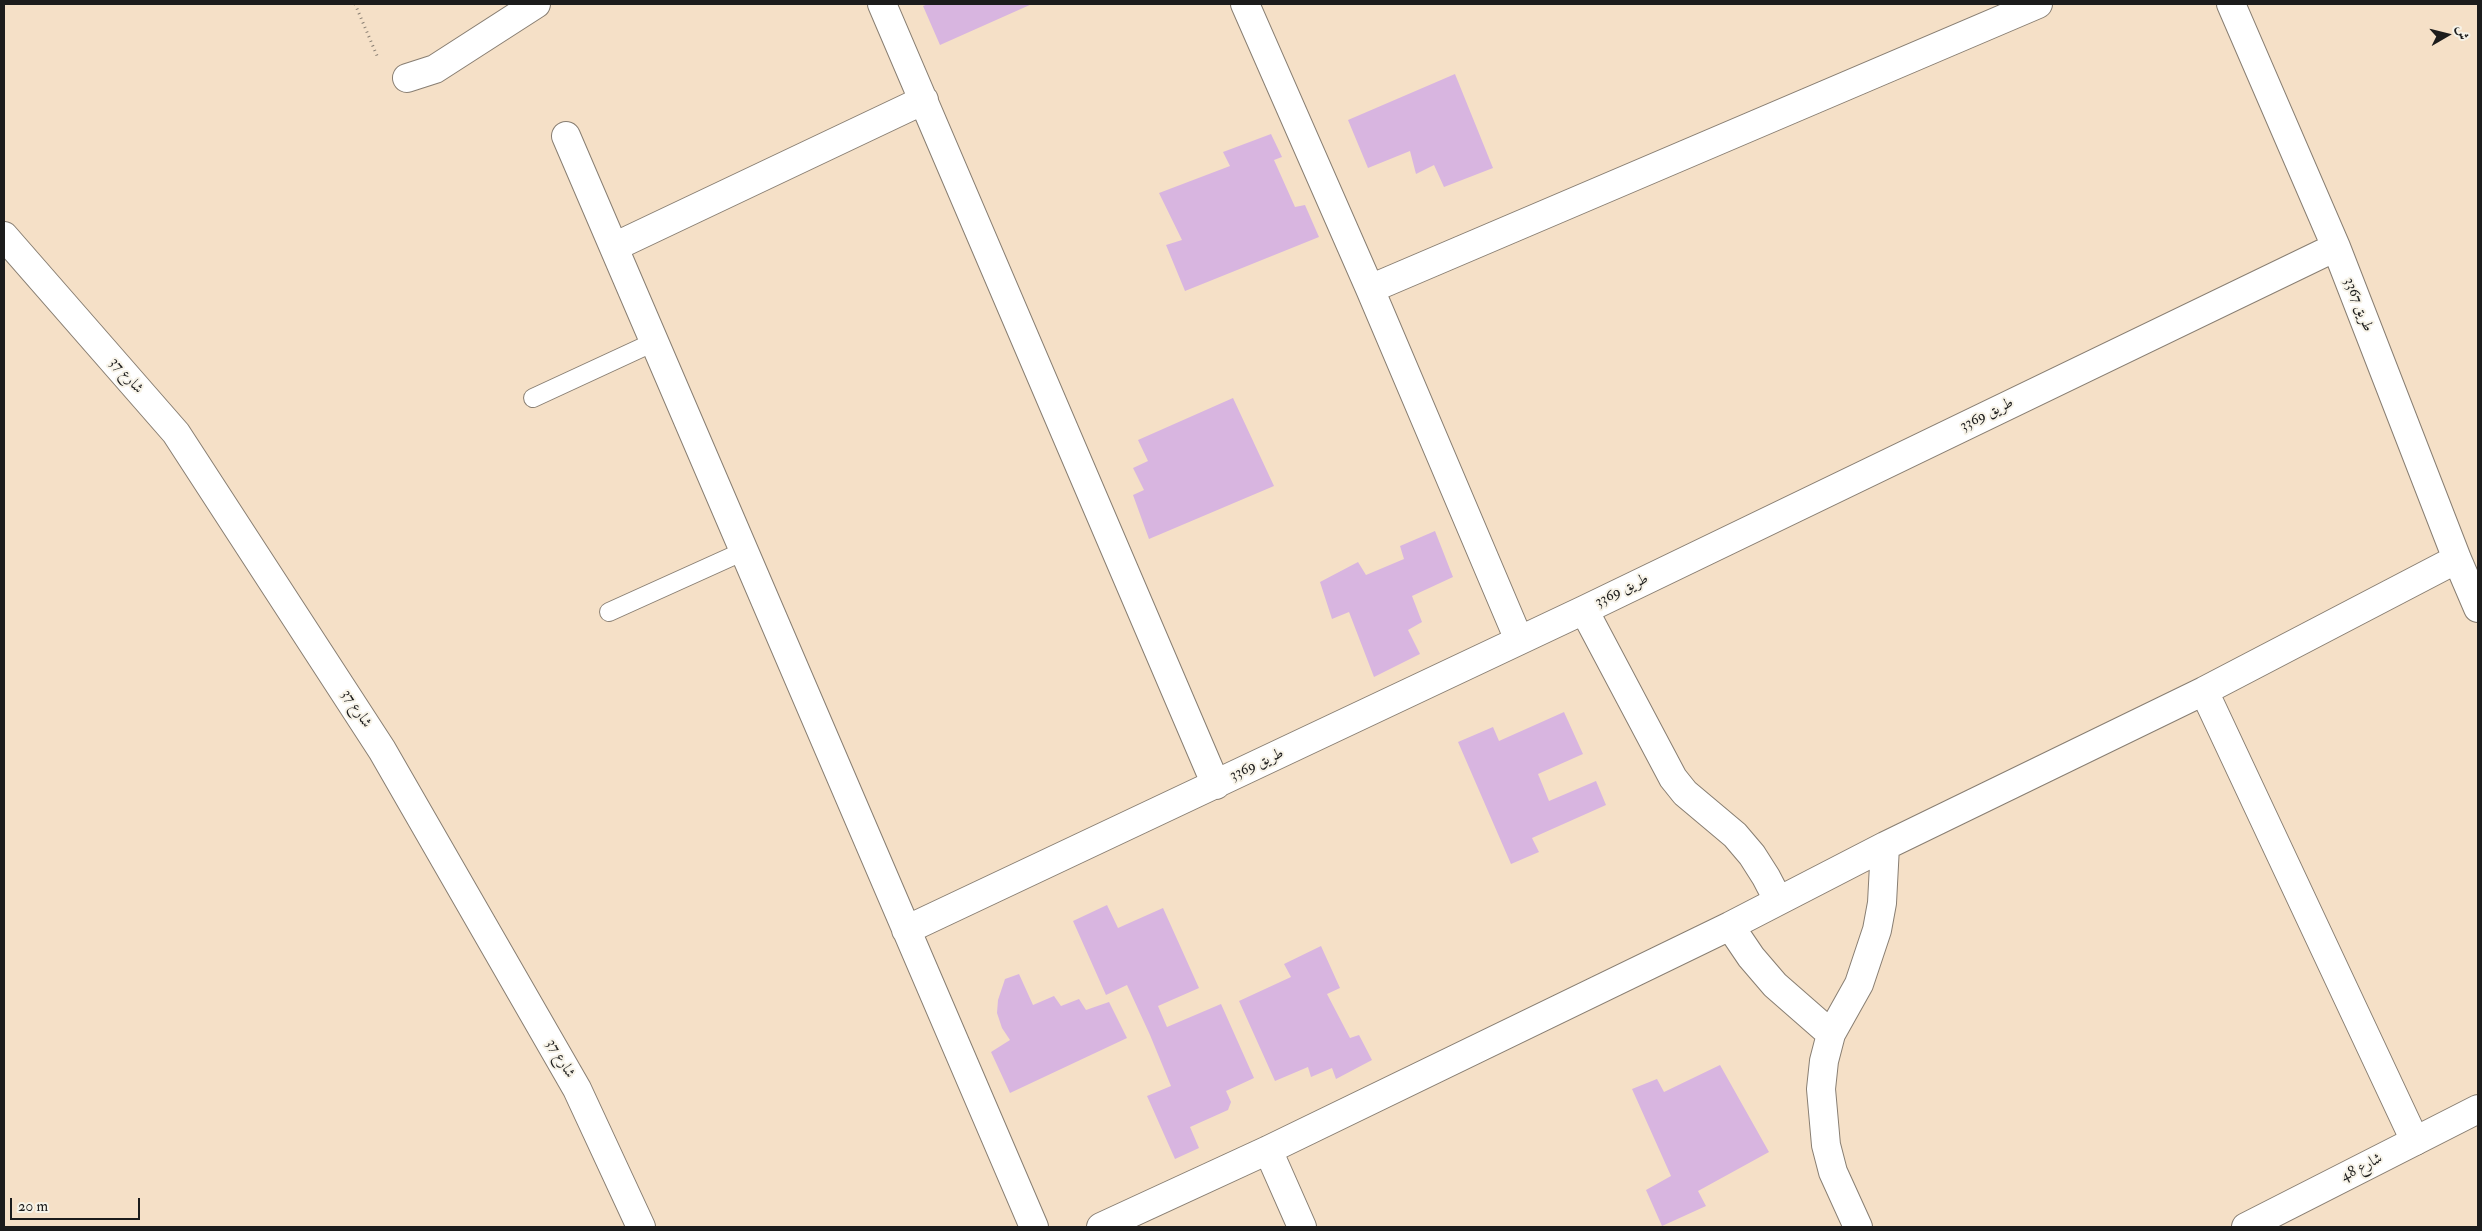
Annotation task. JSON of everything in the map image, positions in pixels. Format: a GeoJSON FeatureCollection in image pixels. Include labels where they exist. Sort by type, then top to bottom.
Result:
{"type":"FeatureCollection","features":[{"type":"Feature","properties":{"kind":"street"},"geometry":{"type":"LineString","coordinates":[[407,78],[435,69],[536,4]]}},
{"type":"Feature","properties":{"kind":"street"},"geometry":{"type":"LineString","coordinates":[[882,4],[1216,785]]}},
{"type":"Feature","properties":{"kind":"street"},"geometry":{"type":"LineString","coordinates":[[1245,4],[1370,289],[1519,640]]}},
{"type":"Feature","properties":{"kind":"street"},"geometry":{"type":"LineString","coordinates":[[1370,289],[2038,4]]}},
{"type":"Feature","properties":{"kind":"street","name":"طريق 3367"},"geometry":{"type":"LineString","coordinates":[[2231,4],[2336,247],[2457,559],[2478,608]]}},
{"type":"Feature","properties":{"kind":"street"},"geometry":{"type":"LineString","coordinates":[[614,247],[924,100]]}},
{"type":"Feature","properties":{"kind":"street"},"geometry":{"type":"LineString","coordinates":[[566,136],[1034,1227]]}},
{"type":"Feature","properties":{"kind":"street","name":"شارع 37"},"geometry":{"type":"LineString","coordinates":[[4,236],[176,433],[382,750],[576,1089],[641,1227]]}},
{"type":"Feature","properties":{"kind":"street","name":"طريق 3369"},"geometry":{"type":"LineString","coordinates":[[906,930],[1584,610],[2336,247]]}},
{"type":"Feature","properties":{"kind":"street"},"geometry":{"type":"LineString","coordinates":[[1101,1227],[1268,1150],[1730,926],[1885,846],[2204,691],[2457,559]]}},
{"type":"Feature","properties":{"kind":"street"},"geometry":{"type":"LineString","coordinates":[[1584,610],[1673,778],[1686,793],[1716,818],[1746,848],[1766,877],[1778,900]]}},
{"type":"Feature","properties":{"kind":"street"},"geometry":{"type":"LineString","coordinates":[[2204,691],[2415,1141]]}},
{"type":"Feature","properties":{"kind":"street"},"geometry":{"type":"LineString","coordinates":[[1858,1227],[1833,1172],[1824,1135],[1821,1089],[1824,1061],[1831,1034],[1859,984],[1871,949],[1882,903],[1885,846]]}},
{"type":"Feature","properties":{"kind":"street"},"geometry":{"type":"LineString","coordinates":[[1730,926],[1751,957],[1775,986],[1831,1034]]}},
{"type":"Feature","properties":{"kind":"street","name":"شارع 48"},"geometry":{"type":"LineString","coordinates":[[2246,1227],[2478,1109]]}},
{"type":"Feature","properties":{"kind":"street"},"geometry":{"type":"LineString","coordinates":[[1268,1150],[1302,1227]]}},
{"type":"Feature","properties":{"kind":"lane"},"geometry":{"type":"LineString","coordinates":[[533,398],[654,342]]}},
{"type":"Feature","properties":{"kind":"lane"},"geometry":{"type":"LineString","coordinates":[[609,612],[744,552]]}},
{"type":"Feature","properties":{"kind":"path"},"geometry":{"type":"LineString","coordinates":[[355,4],[380,61],[407,78]]}},
{"type":"Feature","properties":{"kind":"building"},"geometry":{"type":"Polygon","coordinates":[[[928,4],[1032,4],[940,45],[923,6],[928,4]]]}},
{"type":"Feature","properties":{"kind":"building"},"geometry":{"type":"Polygon","coordinates":[[[1455,74],[1493,168],[1444,187],[1434,165],[1416,174],[1410,151],[1368,168],[1348,120],[1455,74]]]}},
{"type":"Feature","properties":{"kind":"building"},"geometry":{"type":"Polygon","coordinates":[[[1271,134],[1282,157],[1274,160],[1295,207],[1305,205],[1319,237],[1185,291],[1166,245],[1182,240],[1159,193],[1230,166],[1223,152],[1271,134]]]}},
{"type":"Feature","properties":{"kind":"building"},"geometry":{"type":"Polygon","coordinates":[[[1233,398],[1274,486],[1149,539],[1133,495],[1144,490],[1133,468],[1148,461],[1138,440],[1233,398]]]}},
{"type":"Feature","properties":{"kind":"building"},"geometry":{"type":"Polygon","coordinates":[[[1435,531],[1453,577],[1412,596],[1422,622],[1408,630],[1420,654],[1374,677],[1349,612],[1332,619],[1320,582],[1358,562],[1366,575],[1404,559],[1400,546],[1435,531]]]}},
{"type":"Feature","properties":{"kind":"building"},"geometry":{"type":"Polygon","coordinates":[[[1564,712],[1583,754],[1538,774],[1549,801],[1596,781],[1606,805],[1532,838],[1539,852],[1511,864],[1458,742],[1493,727],[1499,741],[1564,712]]]}},
{"type":"Feature","properties":{"kind":"building"},"geometry":{"type":"Polygon","coordinates":[[[1107,905],[1118,928],[1163,908],[1199,988],[1158,1006],[1167,1027],[1221,1004],[1254,1078],[1226,1091],[1231,1102],[1228,1110],[1190,1127],[1199,1148],[1175,1159],[1147,1096],[1171,1086],[1150,1035],[1127,985],[1106,995],[1073,921],[1107,905]]]}},
{"type":"Feature","properties":{"kind":"building"},"geometry":{"type":"Polygon","coordinates":[[[1321,946],[1340,988],[1327,994],[1350,1038],[1359,1035],[1372,1060],[1336,1079],[1332,1068],[1311,1077],[1308,1067],[1275,1081],[1239,1001],[1291,977],[1284,964],[1321,946]]]}},
{"type":"Feature","properties":{"kind":"building"},"geometry":{"type":"Polygon","coordinates":[[[1019,974],[1033,1005],[1054,996],[1061,1006],[1079,999],[1086,1010],[1109,1002],[1127,1038],[1010,1093],[991,1052],[1010,1040],[1002,1028],[997,1013],[998,1000],[1005,979],[1019,974]]]}},
{"type":"Feature","properties":{"kind":"building"},"geometry":{"type":"Polygon","coordinates":[[[1720,1065],[1769,1152],[1698,1191],[1706,1206],[1662,1226],[1646,1190],[1671,1176],[1632,1089],[1657,1079],[1664,1092],[1720,1065]]]}}]}
